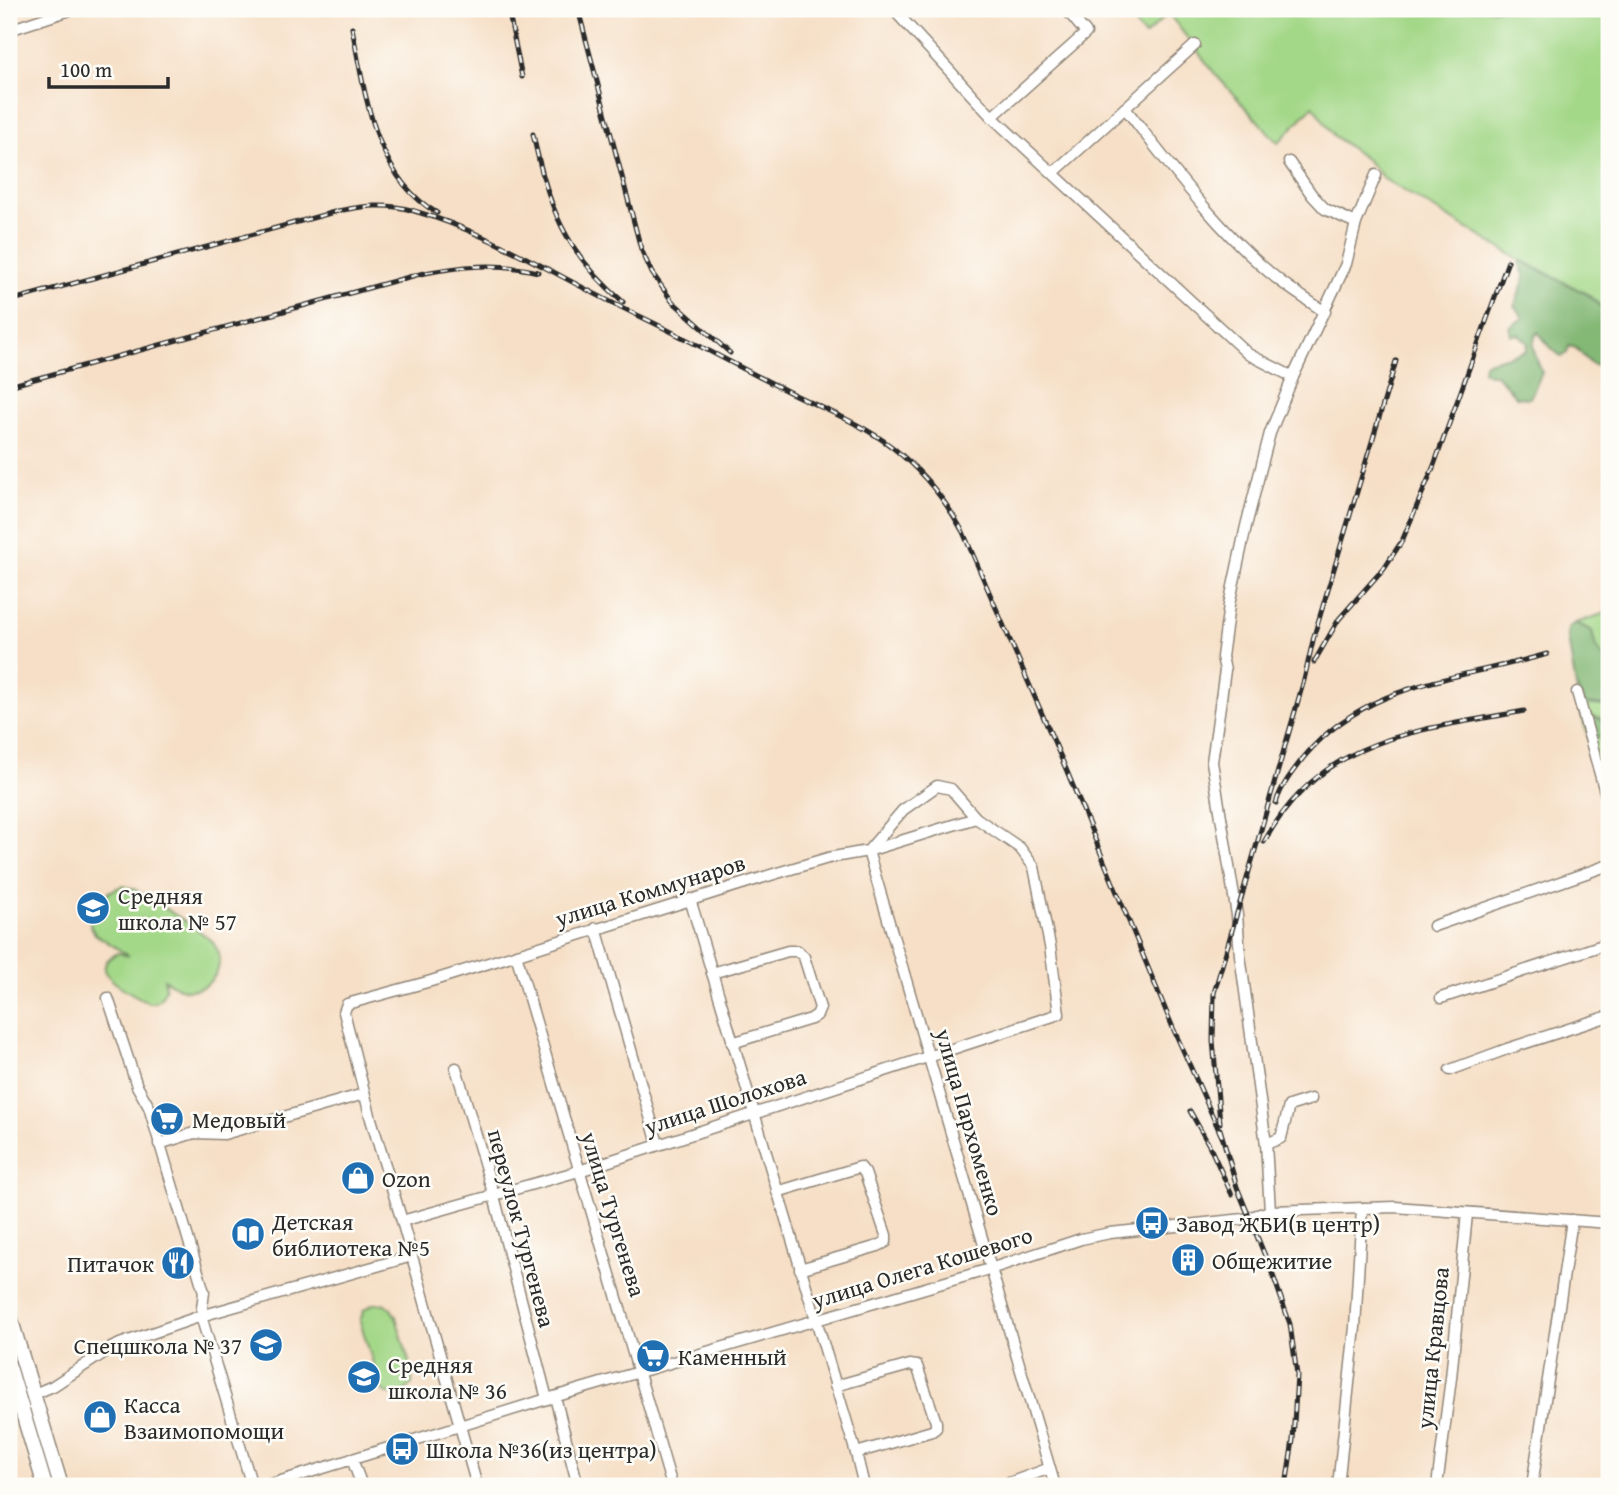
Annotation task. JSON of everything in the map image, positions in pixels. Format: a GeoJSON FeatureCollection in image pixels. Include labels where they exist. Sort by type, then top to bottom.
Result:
{"type":"FeatureCollection","features":[{"type":"Feature","properties":{"kind":"main road"},"geometry":{"type":"LineString","coordinates":[[9,1314],[61,1486]]}},
{"type":"Feature","properties":{"kind":"main road"},"geometry":{"type":"LineString","coordinates":[[9,1367],[13,1400],[45,1486]]}},
{"type":"Feature","properties":{"kind":"main road"},"geometry":{"type":"LineString","coordinates":[[13,1400],[34,1394]]}},
{"type":"Feature","properties":{"kind":"street"},"geometry":{"type":"LineString","coordinates":[[893,9],[992,117],[1248,354],[1293,377]]}},
{"type":"Feature","properties":{"kind":"street"},"geometry":{"type":"LineString","coordinates":[[992,117],[1086,33],[1066,9]]}},
{"type":"Feature","properties":{"kind":"street"},"geometry":{"type":"LineString","coordinates":[[9,30],[66,10]]}},
{"type":"Feature","properties":{"kind":"street"},"geometry":{"type":"LineString","coordinates":[[1053,173],[1195,45]]}},
{"type":"Feature","properties":{"kind":"street"},"geometry":{"type":"LineString","coordinates":[[1125,108],[1181,179],[1236,240],[1279,280],[1325,312]]}},
{"type":"Feature","properties":{"kind":"street"},"geometry":{"type":"LineString","coordinates":[[1289,162],[1325,209],[1356,223]]}},
{"type":"Feature","properties":{"kind":"street"},"geometry":{"type":"LineString","coordinates":[[1270,1211],[1266,1144],[1237,915],[1212,762],[1224,670],[1222,657],[1238,565],[1270,433],[1346,264],[1356,223],[1376,174]]}},
{"type":"Feature","properties":{"kind":"street"},"geometry":{"type":"LineString","coordinates":[[1577,692],[1609,806]]}},
{"type":"Feature","properties":{"kind":"street"},"geometry":{"type":"LineString","coordinates":[[867,851],[903,810],[937,786],[951,789],[976,818]]}},
{"type":"Feature","properties":{"kind":"street","name":"улица Коммунаров"},"geometry":{"type":"LineString","coordinates":[[364,1094],[344,1012],[347,1004],[431,981],[828,858],[867,851],[976,818]]}},
{"type":"Feature","properties":{"kind":"street","name":"улица Шолохова"},"geometry":{"type":"LineString","coordinates":[[402,1221],[579,1171],[1059,1014],[1050,946],[1034,867],[1020,848],[976,818]]}},
{"type":"Feature","properties":{"kind":"street","name":"улица Пархоменко"},"geometry":{"type":"LineString","coordinates":[[867,851],[1055,1486]]}},
{"type":"Feature","properties":{"kind":"street"},"geometry":{"type":"LineString","coordinates":[[1434,926],[1609,865]]}},
{"type":"Feature","properties":{"kind":"street"},"geometry":{"type":"LineString","coordinates":[[690,899],[864,1486]]}},
{"type":"Feature","properties":{"kind":"street"},"geometry":{"type":"LineString","coordinates":[[596,928],[658,1144]]}},
{"type":"Feature","properties":{"kind":"street"},"geometry":{"type":"LineString","coordinates":[[1440,998],[1609,943]]}},
{"type":"Feature","properties":{"kind":"street"},"geometry":{"type":"LineString","coordinates":[[712,973],[788,951],[798,951],[804,957],[820,1008],[817,1015],[811,1019],[733,1043]]}},
{"type":"Feature","properties":{"kind":"street","name":"улица Тургенева"},"geometry":{"type":"LineString","coordinates":[[516,954],[672,1486]]}},
{"type":"Feature","properties":{"kind":"street"},"geometry":{"type":"LineString","coordinates":[[108,998],[136,1086],[149,1107],[204,1292],[201,1316],[251,1486]]}},
{"type":"Feature","properties":{"kind":"street"},"geometry":{"type":"LineString","coordinates":[[1450,1070],[1609,1016]]}},
{"type":"Feature","properties":{"kind":"street","name":"переулок Тургенева"},"geometry":{"type":"LineString","coordinates":[[456,1068],[578,1486]]}},
{"type":"Feature","properties":{"kind":"street"},"geometry":{"type":"LineString","coordinates":[[159,1143],[194,1133],[224,1134],[364,1094],[477,1486]]}},
{"type":"Feature","properties":{"kind":"street"},"geometry":{"type":"LineString","coordinates":[[1266,1144],[1281,1138],[1289,1106],[1311,1099]]}},
{"type":"Feature","properties":{"kind":"street"},"geometry":{"type":"LineString","coordinates":[[776,1192],[860,1167],[865,1173],[886,1235],[886,1242],[878,1246],[800,1269]]}},
{"type":"Feature","properties":{"kind":"street"},"geometry":{"type":"LineString","coordinates":[[1338,1486],[1355,1327],[1362,1208]]}},
{"type":"Feature","properties":{"kind":"street","name":"улица Олега Кошевого"},"geometry":{"type":"LineString","coordinates":[[265,1486],[1101,1235],[1244,1219],[1270,1211],[1362,1208],[1430,1208],[1609,1223]]}},
{"type":"Feature","properties":{"kind":"street","name":"улица Кравцова"},"geometry":{"type":"LineString","coordinates":[[1437,1486],[1451,1378],[1466,1213]]}},
{"type":"Feature","properties":{"kind":"street"},"geometry":{"type":"LineString","coordinates":[[1532,1486],[1572,1220]]}},
{"type":"Feature","properties":{"kind":"street"},"geometry":{"type":"LineString","coordinates":[[34,1394],[54,1386],[111,1348],[201,1316],[412,1256]]}},
{"type":"Feature","properties":{"kind":"street"},"geometry":{"type":"LineString","coordinates":[[835,1386],[910,1365],[917,1366],[936,1422],[936,1428],[932,1431],[856,1453]]}},
{"type":"Feature","properties":{"kind":"street"},"geometry":{"type":"LineString","coordinates":[[352,1459],[362,1486]]}},
{"type":"Feature","properties":{"kind":"street"},"geometry":{"type":"LineString","coordinates":[[1001,1486],[1050,1468]]}},
{"type":"Feature","properties":{"kind":"green space"},"geometry":{"type":"Polygon","coordinates":[[[1121,9],[1609,9],[1609,313],[1587,294],[1522,261],[1384,179],[1367,160],[1334,136],[1313,106],[1278,143],[1216,75],[1168,13],[1145,36],[1121,9]]]}},
{"type":"Feature","properties":{"kind":"green space"},"geometry":{"type":"Polygon","coordinates":[[[1522,261],[1587,294],[1609,313],[1609,377],[1606,368],[1591,364],[1576,348],[1569,346],[1562,357],[1538,332],[1534,347],[1542,373],[1530,398],[1516,397],[1496,374],[1483,371],[1484,363],[1526,351],[1528,343],[1518,334],[1511,335],[1510,327],[1523,318],[1515,305],[1525,277],[1519,263],[1522,261]]]}},
{"type":"Feature","properties":{"kind":"green space"},"geometry":{"type":"Polygon","coordinates":[[[1609,612],[1609,660],[1599,652],[1592,631],[1576,623],[1609,612]]]}},
{"type":"Feature","properties":{"kind":"green space"},"geometry":{"type":"Polygon","coordinates":[[[1576,623],[1592,631],[1599,652],[1609,660],[1609,702],[1606,706],[1585,704],[1576,687],[1567,633],[1569,627],[1576,623]]]}},
{"type":"Feature","properties":{"kind":"green space"},"geometry":{"type":"Polygon","coordinates":[[[1576,687],[1585,704],[1606,706],[1609,702],[1609,722],[1598,717],[1601,754],[1609,761],[1609,802],[1580,711],[1576,687]]]}},
{"type":"Feature","properties":{"kind":"green space"},"geometry":{"type":"Polygon","coordinates":[[[1591,716],[1609,722],[1609,761],[1601,754],[1602,742],[1599,736],[1591,735],[1591,716]]]}},
{"type":"Feature","properties":{"kind":"green space"},"geometry":{"type":"Polygon","coordinates":[[[123,886],[134,889],[177,916],[214,944],[219,960],[215,975],[210,981],[197,989],[188,990],[164,979],[166,989],[163,995],[157,1001],[149,1003],[123,988],[107,974],[105,967],[108,960],[118,953],[129,956],[95,934],[90,926],[91,919],[100,900],[123,886]]]}},
{"type":"Feature","properties":{"kind":"green space"},"geometry":{"type":"Polygon","coordinates":[[[373,1304],[384,1304],[396,1317],[412,1372],[412,1384],[405,1391],[393,1395],[381,1389],[360,1321],[364,1310],[373,1304]]]}},
{"type":"Feature","properties":{"kind":"railway"},"geometry":{"type":"LineString","coordinates":[[508,9],[522,77]]}},
{"type":"Feature","properties":{"kind":"railway"},"geometry":{"type":"LineString","coordinates":[[578,9],[641,249],[652,273],[672,301],[730,353]]}},
{"type":"Feature","properties":{"kind":"railway"},"geometry":{"type":"LineString","coordinates":[[352,28],[368,105],[386,156],[399,178],[416,197],[437,213]]}},
{"type":"Feature","properties":{"kind":"railway"},"geometry":{"type":"LineString","coordinates":[[533,134],[545,184],[562,227],[587,265],[623,302]]}},
{"type":"Feature","properties":{"kind":"railway"},"geometry":{"type":"LineString","coordinates":[[9,301],[338,211],[393,206],[440,219],[496,243],[880,438],[922,475],[963,532],[1066,769],[1173,1028],[1222,1137]]}},
{"type":"Feature","properties":{"kind":"railway"},"geometry":{"type":"LineString","coordinates":[[1314,662],[1339,619],[1384,568],[1402,541],[1433,468],[1508,261]]}},
{"type":"Feature","properties":{"kind":"railway"},"geometry":{"type":"LineString","coordinates":[[9,386],[420,274],[479,266],[538,272]]}},
{"type":"Feature","properties":{"kind":"railway"},"geometry":{"type":"LineString","coordinates":[[1220,1123],[1213,1040],[1214,993],[1304,680],[1314,636],[1396,361]]}},
{"type":"Feature","properties":{"kind":"railway"},"geometry":{"type":"LineString","coordinates":[[1276,803],[1284,785],[1304,757],[1329,732],[1356,712],[1416,687],[1547,654]]}},
{"type":"Feature","properties":{"kind":"railway"},"geometry":{"type":"LineString","coordinates":[[1264,842],[1288,806],[1314,779],[1344,759],[1376,744],[1410,733],[1524,711]]}},
{"type":"Feature","properties":{"kind":"railway"},"geometry":{"type":"LineString","coordinates":[[1190,1111],[1232,1195]]}},
{"type":"Feature","properties":{"kind":"railway"},"geometry":{"type":"LineString","coordinates":[[1220,1129],[1237,1187],[1290,1324],[1297,1375],[1293,1440],[1286,1486]]}},
{"type":"Feature","properties":{"kind":"place","name":"Средняя школа № 57"},"geometry":{"type":"Point","coordinates":[93,908]}},
{"type":"Feature","properties":{"kind":"place","name":"Медовый"},"geometry":{"type":"Point","coordinates":[167,1119]}},
{"type":"Feature","properties":{"kind":"place","name":"Ozon"},"geometry":{"type":"Point","coordinates":[358,1178]}},
{"type":"Feature","properties":{"kind":"place","name":"Завод ЖБИ(в центр)"},"geometry":{"type":"Point","coordinates":[1152,1223]}},
{"type":"Feature","properties":{"kind":"place","name":"Детская библиотека №5"},"geometry":{"type":"Point","coordinates":[248,1234]}},
{"type":"Feature","properties":{"kind":"place","name":"Общежитие"},"geometry":{"type":"Point","coordinates":[1188,1260]}},
{"type":"Feature","properties":{"kind":"place","name":"Питачок"},"geometry":{"type":"Point","coordinates":[178,1263]}},
{"type":"Feature","properties":{"kind":"place","name":"Спецшкола № 37"},"geometry":{"type":"Point","coordinates":[266,1345]}},
{"type":"Feature","properties":{"kind":"place","name":"Каменный"},"geometry":{"type":"Point","coordinates":[653,1356]}},
{"type":"Feature","properties":{"kind":"place","name":"Средняя школа № 36"},"geometry":{"type":"Point","coordinates":[364,1377]}},
{"type":"Feature","properties":{"kind":"place","name":"Касса Взаимопомощи"},"geometry":{"type":"Point","coordinates":[100,1417]}},
{"type":"Feature","properties":{"kind":"place","name":"Школа №36(из центра)"},"geometry":{"type":"Point","coordinates":[402,1449]}}]}
